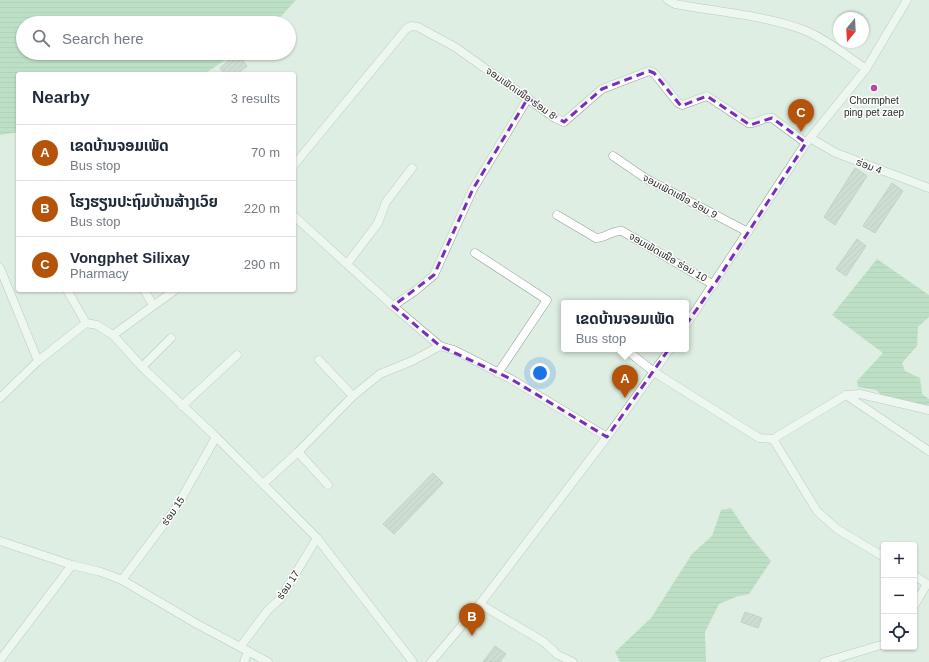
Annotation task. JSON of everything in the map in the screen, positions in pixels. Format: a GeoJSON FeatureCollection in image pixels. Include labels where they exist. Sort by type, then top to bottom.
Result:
{"type":"FeatureCollection","features":[{"type":"Feature","properties":{"kind":"street"},"geometry":{"type":"LineString","coordinates":[[668,0],[675,4],[760,18],[805,30],[866,69]]}},
{"type":"Feature","properties":{"kind":"street"},"geometry":{"type":"LineString","coordinates":[[689,322],[808,141],[866,69],[907,0]]}},
{"type":"Feature","properties":{"kind":"street","name":"ຈອມເພັດເໜືອ ຮ່ອມ 8"},"geometry":{"type":"LineString","coordinates":[[296,163],[406,29],[412,26],[418,27],[455,47],[555,118],[564,122],[602,89],[649,71],[654,73],[678,103],[682,105],[707,96],[748,124],[752,124],[766,118],[772,118],[808,141]]}},
{"type":"Feature","properties":{"kind":"street"},"geometry":{"type":"LineString","coordinates":[[393,306],[430,280],[434,275],[473,189],[528,98]]}},
{"type":"Feature","properties":{"kind":"street","name":"ຮ່ອມ 4"},"geometry":{"type":"LineString","coordinates":[[808,141],[928,187]]}},
{"type":"Feature","properties":{"kind":"street","name":"ຈອມເພັດເໜືອ ຮ່ອມ 9"},"geometry":{"type":"LineString","coordinates":[[613,156],[645,178],[748,232]]}},
{"type":"Feature","properties":{"kind":"street"},"geometry":{"type":"LineString","coordinates":[[347,264],[378,223],[386,202],[412,168]]}},
{"type":"Feature","properties":{"kind":"street","name":"ຈອມເພັດເໜືອ ຮ່ອມ 10"},"geometry":{"type":"LineString","coordinates":[[557,215],[596,238],[601,238],[614,230],[622,231],[714,285]]}},
{"type":"Feature","properties":{"kind":"street"},"geometry":{"type":"LineString","coordinates":[[296,218],[393,306],[440,346],[454,350],[498,373],[511,378],[607,436]]}},
{"type":"Feature","properties":{"kind":"street"},"geometry":{"type":"LineString","coordinates":[[475,254],[547,300],[498,373]]}},
{"type":"Feature","properties":{"kind":"street"},"geometry":{"type":"LineString","coordinates":[[0,268],[38,361]]}},
{"type":"Feature","properties":{"kind":"street"},"geometry":{"type":"LineString","coordinates":[[68,292],[86,323]]}},
{"type":"Feature","properties":{"kind":"street"},"geometry":{"type":"LineString","coordinates":[[145,292],[153,305]]}},
{"type":"Feature","properties":{"kind":"street"},"geometry":{"type":"LineString","coordinates":[[113,335],[172,292]]}},
{"type":"Feature","properties":{"kind":"street"},"geometry":{"type":"LineString","coordinates":[[0,398],[38,361],[86,323],[97,324],[113,335],[142,367],[216,437],[317,538],[413,662]]}},
{"type":"Feature","properties":{"kind":"street"},"geometry":{"type":"LineString","coordinates":[[142,367],[171,338]]}},
{"type":"Feature","properties":{"kind":"street"},"geometry":{"type":"LineString","coordinates":[[263,484],[298,452],[353,396],[380,374],[412,361],[440,346]]}},
{"type":"Feature","properties":{"kind":"street"},"geometry":{"type":"LineString","coordinates":[[629,352],[654,372],[759,438],[773,438],[846,395],[860,394],[929,410]]}},
{"type":"Feature","properties":{"kind":"street"},"geometry":{"type":"LineString","coordinates":[[431,662],[480,604],[607,436],[668,352]]}},
{"type":"Feature","properties":{"kind":"street"},"geometry":{"type":"LineString","coordinates":[[182,406],[237,355]]}},
{"type":"Feature","properties":{"kind":"street"},"geometry":{"type":"LineString","coordinates":[[319,360],[353,396]]}},
{"type":"Feature","properties":{"kind":"street"},"geometry":{"type":"LineString","coordinates":[[846,395],[929,451]]}},
{"type":"Feature","properties":{"kind":"street","name":"ຮ່ອມ 15"},"geometry":{"type":"LineString","coordinates":[[122,580],[176,508],[216,437]]}},
{"type":"Feature","properties":{"kind":"street"},"geometry":{"type":"LineString","coordinates":[[773,438],[817,511],[837,529],[881,555]]}},
{"type":"Feature","properties":{"kind":"street"},"geometry":{"type":"LineString","coordinates":[[298,452],[328,485]]}},
{"type":"Feature","properties":{"kind":"street","name":"ຮ່ອມ 17"},"geometry":{"type":"LineString","coordinates":[[240,647],[268,610],[280,599],[317,538]]}},
{"type":"Feature","properties":{"kind":"street"},"geometry":{"type":"LineString","coordinates":[[0,541],[72,565],[101,572],[122,580],[268,662]]}},
{"type":"Feature","properties":{"kind":"street"},"geometry":{"type":"LineString","coordinates":[[0,660],[72,565]]}},
{"type":"Feature","properties":{"kind":"street"},"geometry":{"type":"LineString","coordinates":[[917,577],[927,584],[917,601]]}},
{"type":"Feature","properties":{"kind":"street"},"geometry":{"type":"LineString","coordinates":[[480,604],[544,642],[558,655],[573,662]]}},
{"type":"Feature","properties":{"kind":"street"},"geometry":{"type":"LineString","coordinates":[[824,662],[881,645]]}},
{"type":"Feature","properties":{"kind":"street"},"geometry":{"type":"LineString","coordinates":[[244,662],[248,651]]}},
{"type":"Feature","properties":{"kind":"highlighted area"},"geometry":{"type":"Polygon","coordinates":[[[649,71],[654,73],[681,106],[707,96],[750,125],[772,118],[806,143],[716,282],[607,437],[511,379],[440,346],[393,306],[434,275],[473,189],[528,98],[564,122],[602,89],[649,71]]]}},
{"type":"Feature","properties":{"kind":"shaded area"},"geometry":{"type":"Polygon","coordinates":[[[0,0],[296,0],[281,16],[16,16],[16,60],[225,60],[207,72],[16,72],[16,132],[0,135],[0,0]]]}},
{"type":"Feature","properties":{"kind":"shaded area"},"geometry":{"type":"Polygon","coordinates":[[[877,259],[929,295],[929,317],[918,327],[917,346],[902,363],[905,371],[920,378],[922,394],[929,399],[929,404],[925,410],[885,398],[876,390],[858,387],[857,381],[883,353],[832,315],[877,259]]]}},
{"type":"Feature","properties":{"kind":"shaded area"},"geometry":{"type":"Polygon","coordinates":[[[731,508],[749,535],[771,561],[749,594],[738,596],[719,604],[705,632],[706,662],[620,662],[615,652],[651,618],[692,554],[712,536],[721,510],[731,508]]]}},
{"type":"Feature","properties":{"kind":"building"},"geometry":{"type":"Polygon","coordinates":[[[229,60],[242,60],[247,66],[240,72],[223,72],[220,68],[229,60]]]}},
{"type":"Feature","properties":{"kind":"building"},"geometry":{"type":"Polygon","coordinates":[[[855,168],[867,176],[835,225],[824,217],[855,168]]]}},
{"type":"Feature","properties":{"kind":"building"},"geometry":{"type":"Polygon","coordinates":[[[892,183],[903,191],[875,233],[863,226],[892,183]]]}},
{"type":"Feature","properties":{"kind":"building"},"geometry":{"type":"Polygon","coordinates":[[[857,239],[866,246],[846,276],[836,269],[857,239]]]}},
{"type":"Feature","properties":{"kind":"building"},"geometry":{"type":"Polygon","coordinates":[[[433,473],[443,483],[394,534],[383,524],[433,473]]]}},
{"type":"Feature","properties":{"kind":"building"},"geometry":{"type":"Polygon","coordinates":[[[745,612],[762,618],[758,628],[741,622],[745,612]]]}},
{"type":"Feature","properties":{"kind":"building"},"geometry":{"type":"Polygon","coordinates":[[[495,646],[506,654],[500,662],[483,662],[495,646]]]}},
{"type":"Feature","properties":{"kind":"place","name":"Chormphet ping pet zaep"},"geometry":{"type":"Point","coordinates":[874,88]}},
{"type":"Feature","properties":{"kind":"place","name":"Vongphet Silixay"},"geometry":{"type":"Point","coordinates":[801,132]}},
{"type":"Feature","properties":{"kind":"place","name":"ເຂດບ້ານຈອມເພັດ"},"geometry":{"type":"Point","coordinates":[625,398]}},
{"type":"Feature","properties":{"kind":"place","name":"ໂຮງຮຽນປະຖົມບ້ານສ້າງເວົຍ"},"geometry":{"type":"Point","coordinates":[472,636]}}]}
